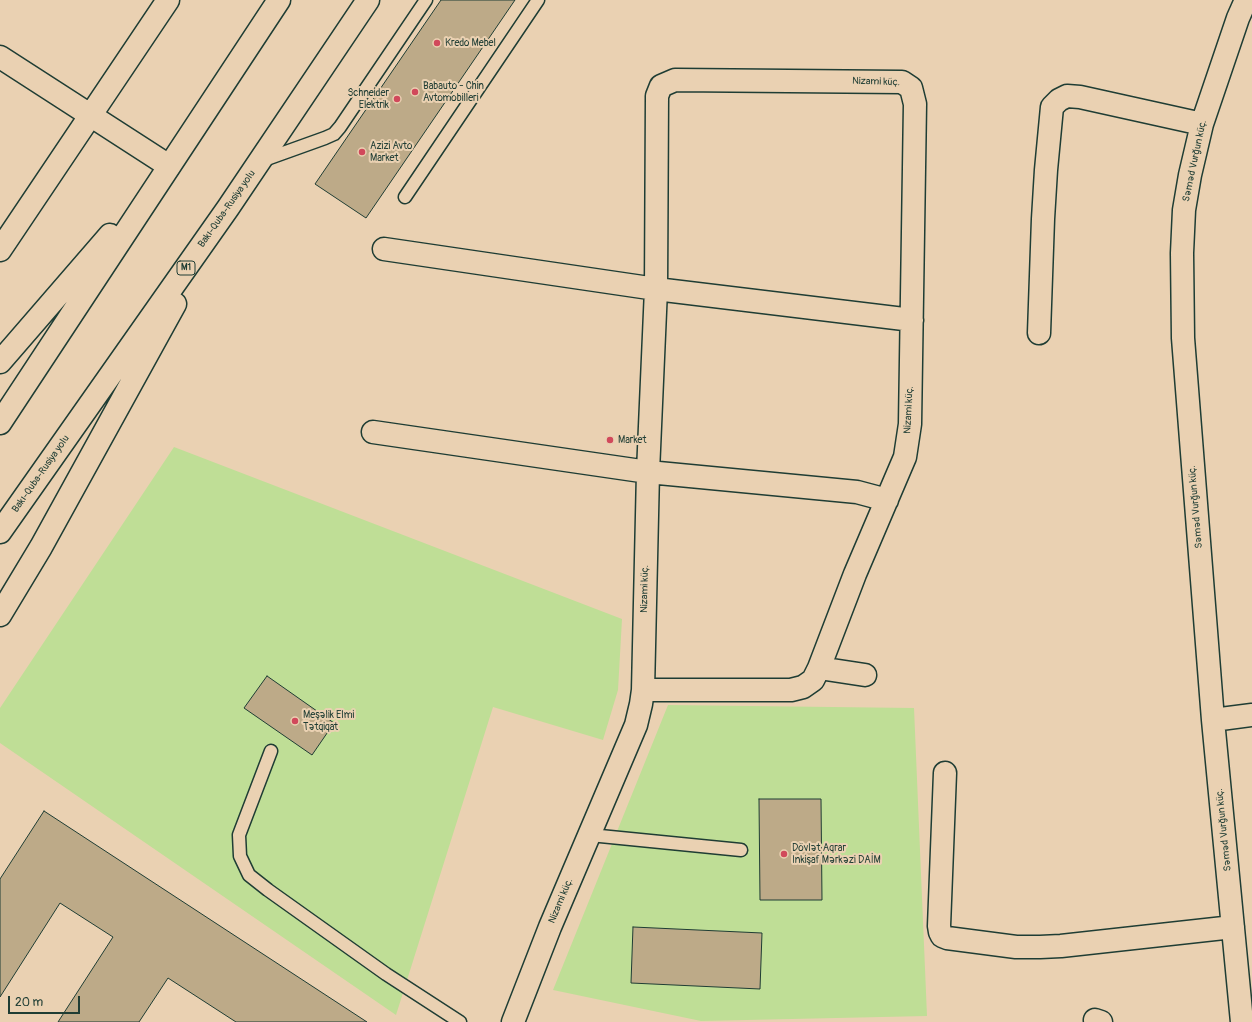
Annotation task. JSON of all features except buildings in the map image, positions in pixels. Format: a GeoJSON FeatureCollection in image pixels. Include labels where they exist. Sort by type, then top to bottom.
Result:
{"type":"FeatureCollection","features":[{"type":"Feature","properties":{"kind":"main road"},"geometry":{"type":"LineString","coordinates":[[0,250],[168,0]]}},
{"type":"Feature","properties":{"kind":"main road"},"geometry":{"type":"LineString","coordinates":[[0,423],[279,0]]}},
{"type":"Feature","properties":{"kind":"main road","name":"Bakı-Quba-Rusiya yolu"},"geometry":{"type":"LineString","coordinates":[[0,532],[228,208],[368,0]]}},
{"type":"Feature","properties":{"kind":"main road","name":"Səməd Vurğun küç."},"geometry":{"type":"LineString","coordinates":[[1242,1022],[1213,720],[1183,338],[1182,252],[1184,210],[1190,175],[1202,124],[1238,18],[1246,0]]}},
{"type":"Feature","properties":{"kind":"main road"},"geometry":{"type":"LineString","coordinates":[[0,57],[169,166]]}},
{"type":"Feature","properties":{"kind":"main road","name":"Nizami küç."},"geometry":{"type":"LineString","coordinates":[[513,1022],[550,927],[636,725],[641,704],[643,690],[648,472],[656,289],[657,96],[661,86],[675,80],[902,82],[911,88],[915,104],[910,424],[905,456],[855,574],[819,668],[813,680],[803,687],[791,690],[643,690]]}},
{"type":"Feature","properties":{"kind":"main road"},"geometry":{"type":"LineString","coordinates":[[1039,334],[1042,219],[1052,107],[1059,100],[1067,96],[1080,97],[1202,124]]}},
{"type":"Feature","properties":{"kind":"main road"},"geometry":{"type":"LineString","coordinates":[[0,362],[169,166]]}},
{"type":"Feature","properties":{"kind":"main road"},"geometry":{"type":"LineString","coordinates":[[0,615],[42,547],[228,208]]}},
{"type":"Feature","properties":{"kind":"main road"},"geometry":{"type":"LineString","coordinates":[[384,249],[656,289],[912,320]]}},
{"type":"Feature","properties":{"kind":"main road"},"geometry":{"type":"LineString","coordinates":[[373,432],[648,472],[857,492],[887,500]]}},
{"type":"Feature","properties":{"kind":"main road"},"geometry":{"type":"LineString","coordinates":[[819,668],[865,675]]}},
{"type":"Feature","properties":{"kind":"main road"},"geometry":{"type":"LineString","coordinates":[[1213,720],[1252,715]]}},
{"type":"Feature","properties":{"kind":"main road"},"geometry":{"type":"LineString","coordinates":[[945,773],[940,926],[942,936],[947,938],[1016,947],[1040,947],[1233,927]]}},
{"type":"Feature","properties":{"kind":"lane"},"geometry":{"type":"LineString","coordinates":[[260,161],[334,134],[340,128],[426,0]]}},
{"type":"Feature","properties":{"kind":"lane"},"geometry":{"type":"LineString","coordinates":[[405,197],[538,0]]}},
{"type":"Feature","properties":{"kind":"lane"},"geometry":{"type":"LineString","coordinates":[[271,751],[239,835],[240,856],[249,875],[386,974],[460,1022]]}},
{"type":"Feature","properties":{"kind":"lane"},"geometry":{"type":"LineString","coordinates":[[590,834],[741,850]]}},
{"type":"Feature","properties":{"kind":"green space"},"geometry":{"type":"Polygon","coordinates":[[[174,447],[622,619],[618,690],[603,740],[493,707],[396,1015],[0,743],[0,708],[174,447]]]}},
{"type":"Feature","properties":{"kind":"green space"},"geometry":{"type":"Polygon","coordinates":[[[668,705],[914,708],[927,1016],[701,1021],[553,990],[668,705]]]}},
{"type":"Feature","properties":{"kind":"place","name":"Kredo Mebel"},"geometry":{"type":"Point","coordinates":[437,43]}},
{"type":"Feature","properties":{"kind":"place","name":"Babauto - Chin Avtomobilleri"},"geometry":{"type":"Point","coordinates":[415,92]}},
{"type":"Feature","properties":{"kind":"place","name":"Schneider Elektrik"},"geometry":{"type":"Point","coordinates":[397,99]}},
{"type":"Feature","properties":{"kind":"place","name":"Azizi Avto Market"},"geometry":{"type":"Point","coordinates":[362,152]}},
{"type":"Feature","properties":{"kind":"place","name":"Market"},"geometry":{"type":"Point","coordinates":[610,440]}},
{"type":"Feature","properties":{"kind":"place","name":"Meşəlik Elmi Tətqiqat"},"geometry":{"type":"Point","coordinates":[295,721]}},
{"type":"Feature","properties":{"kind":"place","name":"Dövlət Aqrar Inkişaf Mərkəzi DAİM"},"geometry":{"type":"Point","coordinates":[784,854]}}]}
